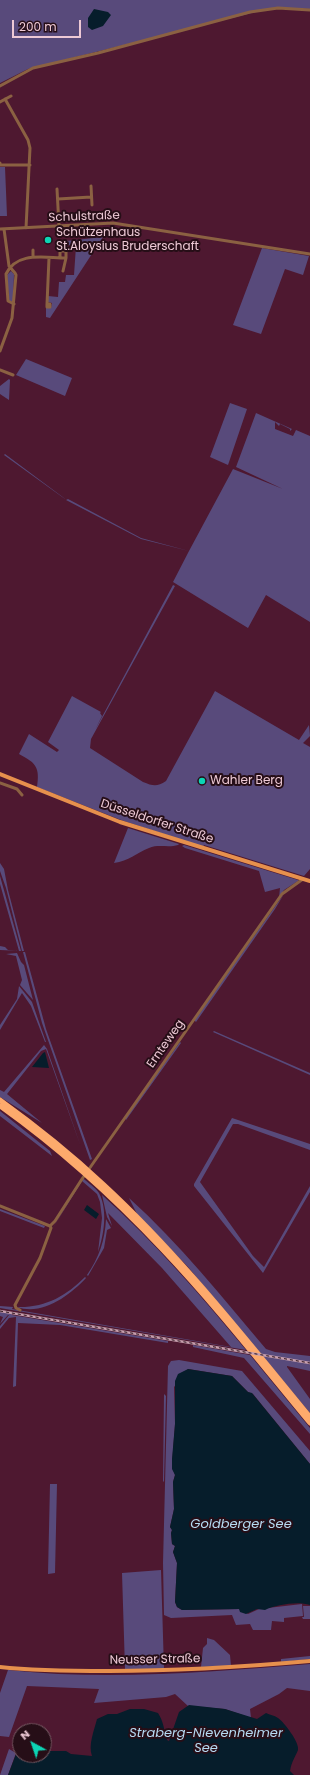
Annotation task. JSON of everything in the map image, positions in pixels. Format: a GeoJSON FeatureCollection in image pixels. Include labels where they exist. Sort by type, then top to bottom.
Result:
{"type":"FeatureCollection","features":[{"type":"Feature","properties":{"kind":"highway"},"geometry":{"type":"LineString","coordinates":[[0,1100],[83,1168],[105,1192],[164,1250],[310,1417]]}},
{"type":"Feature","properties":{"kind":"highway"},"geometry":{"type":"LineString","coordinates":[[0,1106],[104,1184],[184,1267],[251,1345],[262,1362],[310,1423]]}},
{"type":"Feature","properties":{"kind":"main road","name":"Düsseldorfer Straße"},"geometry":{"type":"LineString","coordinates":[[0,774],[120,822],[310,881]]}},
{"type":"Feature","properties":{"kind":"main road","name":"Neusser Straße"},"geometry":{"type":"LineString","coordinates":[[0,1667],[54,1670],[165,1671],[310,1661]]}},
{"type":"Feature","properties":{"kind":"street"},"geometry":{"type":"LineString","coordinates":[[0,86],[33,68],[98,53],[250,12],[278,8],[310,10]]}},
{"type":"Feature","properties":{"kind":"street"},"geometry":{"type":"LineString","coordinates":[[0,102],[11,96]]}},
{"type":"Feature","properties":{"kind":"street"},"geometry":{"type":"LineString","coordinates":[[5,99],[28,140],[30,148],[26,228]]}},
{"type":"Feature","properties":{"kind":"street"},"geometry":{"type":"LineString","coordinates":[[0,163],[0,165],[30,165]]}},
{"type":"Feature","properties":{"kind":"street"},"geometry":{"type":"LineString","coordinates":[[91,186],[92,205]]}},
{"type":"Feature","properties":{"kind":"street"},"geometry":{"type":"LineString","coordinates":[[57,189],[59,226]]}},
{"type":"Feature","properties":{"kind":"street"},"geometry":{"type":"LineString","coordinates":[[58,199],[91,197]]}},
{"type":"Feature","properties":{"kind":"street","name":"Schulstraße"},"geometry":{"type":"LineString","coordinates":[[0,229],[116,223],[310,254]]}},
{"type":"Feature","properties":{"kind":"street"},"geometry":{"type":"LineString","coordinates":[[0,351],[12,318],[16,273],[9,266],[4,229]]}},
{"type":"Feature","properties":{"kind":"street"},"geometry":{"type":"LineString","coordinates":[[33,250],[33,257]]}},
{"type":"Feature","properties":{"kind":"street"},"geometry":{"type":"LineString","coordinates":[[60,258],[60,251],[66,251],[63,271]]}},
{"type":"Feature","properties":{"kind":"street"},"geometry":{"type":"LineString","coordinates":[[14,304],[8,301],[6,274],[20,259],[33,257],[66,258]]}},
{"type":"Feature","properties":{"kind":"street"},"geometry":{"type":"LineString","coordinates":[[47,304],[49,258]]}},
{"type":"Feature","properties":{"kind":"street"},"geometry":{"type":"LineString","coordinates":[[0,370],[13,375]]}},
{"type":"Feature","properties":{"kind":"street"},"geometry":{"type":"LineString","coordinates":[[0,783],[16,789],[22,795]]}},
{"type":"Feature","properties":{"kind":"street","name":"Ernteweg"},"geometry":{"type":"LineString","coordinates":[[50,1226],[55,1221],[82,1179],[282,894],[303,879]]}},
{"type":"Feature","properties":{"kind":"street"},"geometry":{"type":"LineString","coordinates":[[0,1206],[50,1226],[51,1228],[42,1254],[16,1303],[15,1307],[20,1310]]}},
{"type":"Feature","properties":{"kind":"shaded area"},"geometry":{"type":"Polygon","coordinates":[[[0,0],[310,0],[310,9],[272,8],[28,69],[0,83],[0,0]]]}},
{"type":"Feature","properties":{"kind":"shaded area"},"geometry":{"type":"Polygon","coordinates":[[[0,167],[5,167],[7,216],[0,216],[0,167]]]}},
{"type":"Feature","properties":{"kind":"shaded area"},"geometry":{"type":"Polygon","coordinates":[[[103,237],[50,318],[46,317],[46,308],[51,308],[52,303],[48,302],[48,296],[58,297],[59,282],[65,282],[66,275],[74,275],[76,246],[67,245],[66,241],[103,237]]]}},
{"type":"Feature","properties":{"kind":"shaded area"},"geometry":{"type":"Polygon","coordinates":[[[262,248],[309,256],[303,275],[285,269],[261,334],[233,325],[262,248]]]}},
{"type":"Feature","properties":{"kind":"shaded area"},"geometry":{"type":"Polygon","coordinates":[[[11,271],[14,274],[13,302],[9,301],[7,275],[11,271]]]}},
{"type":"Feature","properties":{"kind":"shaded area"},"geometry":{"type":"Polygon","coordinates":[[[26,359],[72,378],[65,396],[16,375],[26,359]]]}},
{"type":"Feature","properties":{"kind":"shaded area"},"geometry":{"type":"Polygon","coordinates":[[[9,379],[9,400],[0,394],[0,386],[9,379]]]}},
{"type":"Feature","properties":{"kind":"shaded area"},"geometry":{"type":"Polygon","coordinates":[[[230,403],[247,409],[228,465],[210,457],[230,403]]]}},
{"type":"Feature","properties":{"kind":"shaded area"},"geometry":{"type":"Polygon","coordinates":[[[256,413],[292,429],[290,431],[290,429],[280,424],[279,426],[275,422],[275,429],[293,436],[296,430],[310,436],[310,622],[266,595],[248,628],[173,582],[233,469],[283,489],[236,467],[256,413]]]}},
{"type":"Feature","properties":{"kind":"shaded area"},"geometry":{"type":"Polygon","coordinates":[[[5,454],[64,498],[65,499],[4,455],[5,454]]]}},
{"type":"Feature","properties":{"kind":"shaded area"},"geometry":{"type":"Polygon","coordinates":[[[68,499],[141,538],[189,551],[141,539],[66,500],[68,499]]]}},
{"type":"Feature","properties":{"kind":"shaded area"},"geometry":{"type":"Polygon","coordinates":[[[173,585],[175,586],[91,739],[90,748],[143,782],[157,785],[166,781],[215,691],[299,740],[309,725],[310,736],[303,743],[310,747],[310,869],[304,876],[204,845],[203,847],[121,820],[37,787],[38,775],[36,766],[19,754],[29,734],[57,752],[59,750],[48,742],[72,696],[101,712],[100,713],[102,716],[95,730],[173,585]]]}},
{"type":"Feature","properties":{"kind":"shaded area"},"geometry":{"type":"Polygon","coordinates":[[[128,828],[179,844],[175,846],[152,847],[124,861],[114,863],[128,828]]]}},
{"type":"Feature","properties":{"kind":"shaded area"},"geometry":{"type":"Polygon","coordinates":[[[184,845],[298,881],[284,890],[279,898],[280,888],[265,892],[259,871],[185,848],[182,846],[184,845]]]}},
{"type":"Feature","properties":{"kind":"shaded area"},"geometry":{"type":"Polygon","coordinates":[[[0,863],[4,869],[24,951],[22,951],[6,888],[0,871],[0,863]]]}},
{"type":"Feature","properties":{"kind":"shaded area"},"geometry":{"type":"Polygon","coordinates":[[[0,876],[21,951],[19,951],[0,884],[0,876]]]}},
{"type":"Feature","properties":{"kind":"shaded area"},"geometry":{"type":"Polygon","coordinates":[[[284,894],[275,909],[196,1022],[194,1020],[284,894]]]}},
{"type":"Feature","properties":{"kind":"shaded area"},"geometry":{"type":"Polygon","coordinates":[[[0,946],[5,947],[8,950],[17,951],[0,950],[0,946]]]}},
{"type":"Feature","properties":{"kind":"shaded area"},"geometry":{"type":"Polygon","coordinates":[[[23,952],[25,952],[46,1029],[92,1159],[90,1160],[42,1023],[23,952]]]}},
{"type":"Feature","properties":{"kind":"shaded area"},"geometry":{"type":"Polygon","coordinates":[[[17,953],[24,965],[33,1000],[20,985],[22,980],[16,956],[6,954],[17,953]]]}},
{"type":"Feature","properties":{"kind":"shaded area"},"geometry":{"type":"Polygon","coordinates":[[[19,986],[32,1002],[46,1042],[31,1006],[22,993],[0,1030],[0,1025],[17,999],[19,986]]]}},
{"type":"Feature","properties":{"kind":"shaded area"},"geometry":{"type":"Polygon","coordinates":[[[214,1031],[310,1073],[310,1075],[213,1032],[214,1031]]]}},
{"type":"Feature","properties":{"kind":"shaded area"},"geometry":{"type":"Polygon","coordinates":[[[180,1042],[181,1043],[126,1120],[125,1118],[180,1042]]]}},
{"type":"Feature","properties":{"kind":"shaded area"},"geometry":{"type":"Polygon","coordinates":[[[44,1045],[47,1049],[81,1147],[46,1049],[41,1051],[7,1094],[42,1123],[0,1097],[0,1090],[4,1092],[44,1045]]]}},
{"type":"Feature","properties":{"kind":"shaded area"},"geometry":{"type":"Polygon","coordinates":[[[0,1111],[50,1151],[52,1156],[0,1116],[0,1111]]]}},
{"type":"Feature","properties":{"kind":"shaded area"},"geometry":{"type":"Polygon","coordinates":[[[232,1118],[310,1144],[310,1150],[238,1124],[233,1124],[200,1182],[253,1256],[264,1267],[310,1186],[310,1192],[263,1273],[194,1186],[232,1118]]]}},
{"type":"Feature","properties":{"kind":"shaded area"},"geometry":{"type":"Polygon","coordinates":[[[83,1178],[96,1189],[102,1200],[104,1222],[98,1252],[102,1218],[100,1202],[97,1194],[82,1181],[51,1231],[83,1178]]]}},
{"type":"Feature","properties":{"kind":"shaded area"},"geometry":{"type":"Polygon","coordinates":[[[102,1195],[159,1250],[246,1350],[0,1308],[0,1306],[13,1307],[12,1309],[231,1347],[162,1268],[108,1213],[112,1226],[107,1217],[102,1195]]]}},
{"type":"Feature","properties":{"kind":"shaded area"},"geometry":{"type":"Polygon","coordinates":[[[129,1198],[183,1252],[266,1349],[275,1352],[310,1356],[310,1371],[287,1367],[310,1399],[310,1413],[188,1267],[137,1214],[129,1198]]]}},
{"type":"Feature","properties":{"kind":"shaded area"},"geometry":{"type":"Polygon","coordinates":[[[0,1209],[45,1226],[44,1228],[0,1211],[0,1209]]]}},
{"type":"Feature","properties":{"kind":"shaded area"},"geometry":{"type":"Polygon","coordinates":[[[106,1219],[111,1228],[107,1230],[104,1248],[88,1276],[87,1275],[101,1248],[106,1219]]]}},
{"type":"Feature","properties":{"kind":"shaded area"},"geometry":{"type":"Polygon","coordinates":[[[85,1277],[86,1278],[80,1284],[64,1297],[46,1306],[36,1309],[17,1307],[27,1307],[54,1300],[70,1290],[85,1277]]]}},
{"type":"Feature","properties":{"kind":"shaded area"},"geometry":{"type":"Polygon","coordinates":[[[0,1312],[168,1341],[168,1343],[60,1325],[18,1323],[16,1386],[13,1387],[16,1317],[9,1318],[0,1329],[0,1326],[9,1315],[0,1324],[3,1317],[0,1316],[0,1312]]]}},
{"type":"Feature","properties":{"kind":"shaded area"},"geometry":{"type":"Polygon","coordinates":[[[193,1345],[250,1355],[310,1428],[310,1434],[244,1358],[193,1347],[193,1345]]]}},
{"type":"Feature","properties":{"kind":"shaded area"},"geometry":{"type":"Polygon","coordinates":[[[179,1360],[242,1371],[310,1451],[310,1464],[253,1394],[248,1392],[232,1376],[188,1369],[174,1387],[175,1424],[172,1464],[175,1475],[173,1482],[174,1509],[170,1527],[172,1530],[172,1544],[175,1546],[173,1552],[177,1563],[175,1602],[177,1607],[182,1610],[240,1609],[248,1614],[259,1609],[302,1604],[303,1616],[284,1618],[284,1622],[272,1621],[271,1630],[253,1630],[250,1624],[236,1625],[232,1615],[171,1618],[164,1615],[163,1563],[168,1366],[171,1361],[179,1360]]]}},
{"type":"Feature","properties":{"kind":"shaded area"},"geometry":{"type":"Polygon","coordinates":[[[164,1394],[166,1396],[163,1482],[164,1394]]]}},
{"type":"Feature","properties":{"kind":"shaded area"},"geometry":{"type":"Polygon","coordinates":[[[50,1484],[57,1484],[55,1573],[48,1574],[50,1484]]]}},
{"type":"Feature","properties":{"kind":"shaded area"},"geometry":{"type":"Polygon","coordinates":[[[161,1570],[164,1669],[125,1669],[122,1573],[161,1570]]]}},
{"type":"Feature","properties":{"kind":"shaded area"},"geometry":{"type":"Polygon","coordinates":[[[303,1606],[310,1606],[310,1619],[303,1619],[303,1606]]]}},
{"type":"Feature","properties":{"kind":"shaded area"},"geometry":{"type":"Polygon","coordinates":[[[207,1638],[214,1640],[230,1655],[231,1666],[201,1667],[203,1648],[207,1644],[207,1638]]]}},
{"type":"Feature","properties":{"kind":"shaded area"},"geometry":{"type":"Polygon","coordinates":[[[310,1656],[310,1659],[281,1662],[281,1659],[310,1656]]]}},
{"type":"Feature","properties":{"kind":"shaded area"},"geometry":{"type":"Polygon","coordinates":[[[310,1664],[310,1691],[287,1688],[279,1694],[250,1709],[251,1718],[225,1709],[188,1706],[175,1694],[166,1697],[94,1703],[99,1689],[27,1686],[14,1723],[12,1723],[9,1737],[0,1736],[0,1693],[8,1670],[83,1675],[121,1675],[235,1670],[310,1664]]]}},
{"type":"Feature","properties":{"kind":"shaded area"},"geometry":{"type":"Polygon","coordinates":[[[9,1749],[12,1751],[12,1763],[8,1775],[0,1775],[9,1749]]]}},
{"type":"Feature","properties":{"kind":"water"},"geometry":{"type":"Polygon","coordinates":[[[94,9],[108,12],[111,15],[103,26],[92,30],[88,27],[88,18],[94,9]]]}},
{"type":"Feature","properties":{"kind":"water"},"geometry":{"type":"Polygon","coordinates":[[[45,1052],[49,1068],[32,1067],[43,1053],[45,1052]]]}},
{"type":"Feature","properties":{"kind":"water"},"geometry":{"type":"Polygon","coordinates":[[[87,1205],[99,1214],[96,1219],[84,1210],[87,1205]]]}},
{"type":"Feature","properties":{"kind":"water","name":"Goldberger See"},"geometry":{"type":"Polygon","coordinates":[[[188,1369],[232,1376],[248,1392],[252,1393],[310,1464],[310,1605],[299,1603],[287,1604],[265,1610],[257,1609],[246,1614],[240,1612],[239,1609],[182,1610],[177,1607],[175,1602],[177,1563],[173,1552],[175,1546],[172,1544],[172,1530],[170,1527],[174,1509],[173,1482],[175,1475],[172,1469],[172,1459],[175,1424],[175,1381],[178,1374],[188,1369]]]}},
{"type":"Feature","properties":{"kind":"water","name":"Straberg-Nievenheimer See"},"geometry":{"type":"Polygon","coordinates":[[[189,1705],[225,1709],[257,1719],[266,1713],[275,1716],[284,1724],[297,1743],[298,1750],[290,1771],[294,1775],[8,1775],[13,1763],[52,1763],[52,1751],[66,1751],[71,1754],[92,1756],[91,1743],[97,1719],[108,1714],[117,1714],[130,1709],[144,1709],[158,1713],[163,1723],[167,1740],[169,1741],[179,1712],[189,1705]]]}},
{"type":"Feature","properties":{"kind":"railway"},"geometry":{"type":"LineString","coordinates":[[0,1311],[310,1363]]}},
{"type":"Feature","properties":{"kind":"place","name":"Schützenhaus St.Aloysius Bruderschaft"},"geometry":{"type":"Point","coordinates":[48,240]}},
{"type":"Feature","properties":{"kind":"place","name":"Wahler Berg"},"geometry":{"type":"Point","coordinates":[202,781]}}]}
